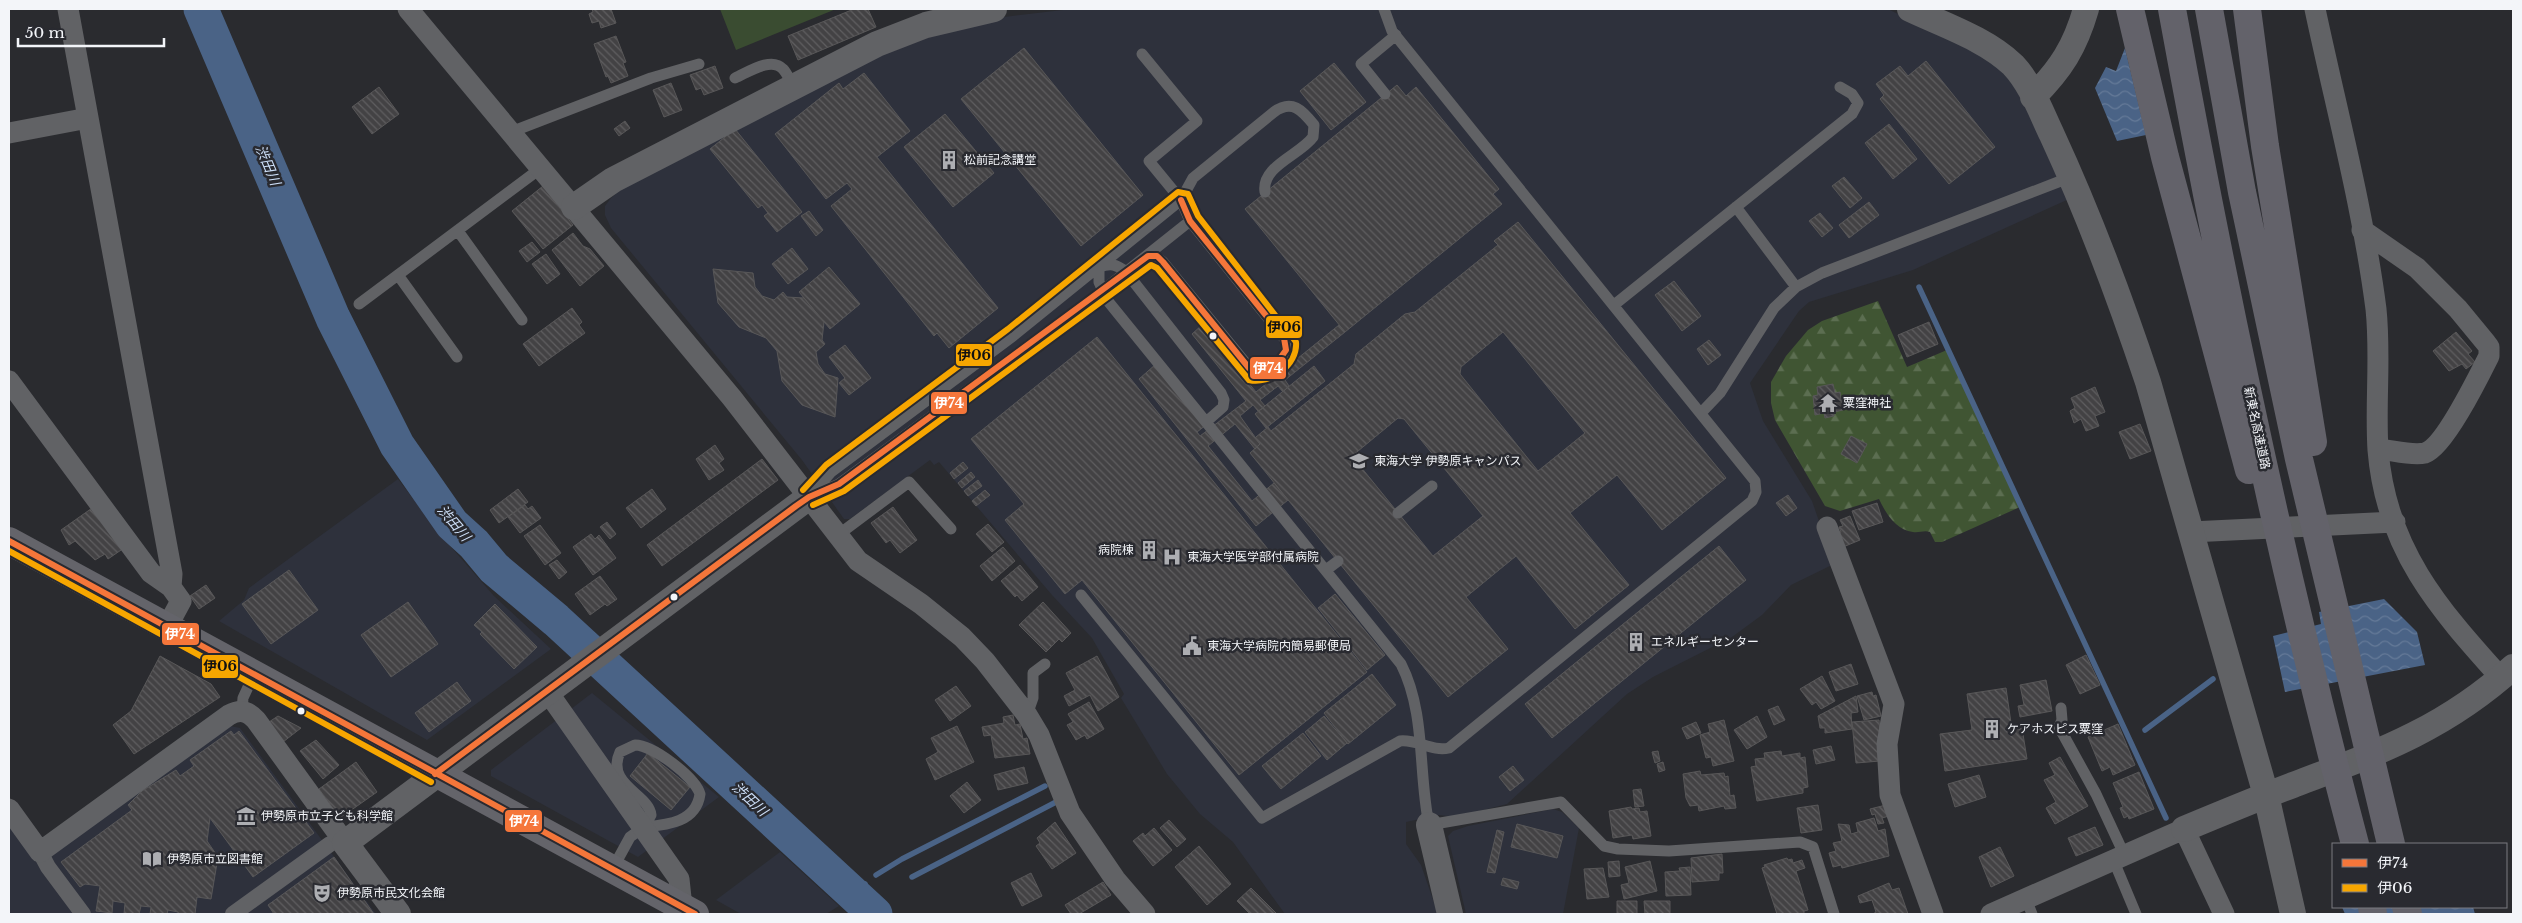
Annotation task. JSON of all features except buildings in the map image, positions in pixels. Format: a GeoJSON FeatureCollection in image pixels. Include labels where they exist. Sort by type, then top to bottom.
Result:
{"type":"FeatureCollection","features":[{"type":"Feature","properties":{"kind":"highway"},"geometry":{"type":"LineString","coordinates":[[2130,9],[2165,157],[2234,420],[2326,736]]}},
{"type":"Feature","properties":{"kind":"highway","name":"新東名高速道路"},"geometry":{"type":"LineString","coordinates":[[2172,9],[2202,174],[2262,455],[2326,736],[2355,843]]}},
{"type":"Feature","properties":{"kind":"highway"},"geometry":{"type":"LineString","coordinates":[[2209,9],[2242,192],[2299,459],[2392,843]]}},
{"type":"Feature","properties":{"kind":"highway"},"geometry":{"type":"LineString","coordinates":[[2247,9],[2265,146],[2312,439],[2369,697],[2392,843]]}},
{"type":"Feature","properties":{"kind":"highway"},"geometry":{"type":"LineString","coordinates":[[9,541],[688,911]]}},
{"type":"Feature","properties":{"kind":"street"},"geometry":{"type":"LineString","coordinates":[[68,9],[172,574],[171,587]]}},
{"type":"Feature","properties":{"kind":"street"},"geometry":{"type":"LineString","coordinates":[[408,9],[732,398],[858,561],[921,604],[962,637],[985,661],[1027,715],[1039,735],[1070,813],[1115,879],[1145,914]]}},
{"type":"Feature","properties":{"kind":"street"},"geometry":{"type":"LineString","coordinates":[[1910,9],[2001,54],[2014,67],[2033,96],[2071,177],[2132,335],[2266,796],[2293,914]]}},
{"type":"Feature","properties":{"kind":"street"},"geometry":{"type":"LineString","coordinates":[[2033,96],[2055,75],[2068,57],[2086,9]]}},
{"type":"Feature","properties":{"kind":"street"},"geometry":{"type":"LineString","coordinates":[[1991,914],[2029,906],[2119,856],[2266,796],[2376,754],[2416,736],[2509,679],[2426,589],[2406,552],[2386,498],[2378,449],[2378,336],[2362,230],[2315,9]]}},
{"type":"Feature","properties":{"kind":"street"},"geometry":{"type":"LineString","coordinates":[[574,207],[613,180],[877,44],[926,25],[979,10]]}},
{"type":"Feature","properties":{"kind":"street"},"geometry":{"type":"LineString","coordinates":[[9,133],[88,118]]}},
{"type":"Feature","properties":{"kind":"street"},"geometry":{"type":"LineString","coordinates":[[2362,230],[2417,268],[2458,309],[2486,343],[2490,352],[2485,365],[2453,422],[2432,449],[2416,453],[2378,449]]}},
{"type":"Feature","properties":{"kind":"street"},"geometry":{"type":"LineString","coordinates":[[9,381],[151,573],[171,587],[181,601],[167,627]]}},
{"type":"Feature","properties":{"kind":"street"},"geometry":{"type":"LineString","coordinates":[[233,914],[338,844],[435,774],[809,497]]}},
{"type":"Feature","properties":{"kind":"street"},"geometry":{"type":"LineString","coordinates":[[2190,532],[2395,522]]}},
{"type":"Feature","properties":{"kind":"street"},"geometry":{"type":"LineString","coordinates":[[1828,527],[1894,704],[1887,744],[1890,795],[1933,914]]}},
{"type":"Feature","properties":{"kind":"street"},"geometry":{"type":"LineString","coordinates":[[547,691],[679,879],[688,911]]}},
{"type":"Feature","properties":{"kind":"street"},"geometry":{"type":"LineString","coordinates":[[40,852],[207,739],[229,714],[242,711],[249,713],[256,720],[338,844],[398,914]]}},
{"type":"Feature","properties":{"kind":"street"},"geometry":{"type":"LineString","coordinates":[[9,809],[40,852],[48,867],[83,914]]}},
{"type":"Feature","properties":{"kind":"street"},"geometry":{"type":"LineString","coordinates":[[1429,825],[1450,914]]}},
{"type":"Feature","properties":{"kind":"street"},"geometry":{"type":"LineString","coordinates":[[2184,829],[2224,914]]}},
{"type":"Feature","properties":{"kind":"lane"},"geometry":{"type":"LineString","coordinates":[[1081,595],[1262,818],[1383,748],[1400,741],[1419,743],[1441,750],[1449,748],[1752,501],[1756,492],[1756,481],[1396,35],[1384,9]]}},
{"type":"Feature","properties":{"kind":"lane"},"geometry":{"type":"LineString","coordinates":[[1385,94],[1361,64],[1396,35]]}},
{"type":"Feature","properties":{"kind":"lane"},"geometry":{"type":"LineString","coordinates":[[1142,54],[1197,121],[1149,160],[1181,200],[1190,221],[1284,338],[1288,345],[1284,357],[1267,370],[1253,372],[1163,262],[1157,256],[1148,256],[1143,259]]}},
{"type":"Feature","properties":{"kind":"lane"},"geometry":{"type":"LineString","coordinates":[[511,132],[651,78],[699,64]]}},
{"type":"Feature","properties":{"kind":"lane"},"geometry":{"type":"LineString","coordinates":[[735,78],[766,64],[775,65],[784,69],[793,86]]}},
{"type":"Feature","properties":{"kind":"lane"},"geometry":{"type":"LineString","coordinates":[[1614,305],[1856,110],[1858,103],[1855,97],[1840,87]]}},
{"type":"Feature","properties":{"kind":"lane"},"geometry":{"type":"LineString","coordinates":[[809,497],[830,472],[1013,336],[1181,200],[1193,178],[1274,112],[1288,105],[1297,106],[1314,125],[1313,137],[1271,172],[1264,186],[1265,192]]}},
{"type":"Feature","properties":{"kind":"lane"},"geometry":{"type":"LineString","coordinates":[[359,304],[458,231],[479,212],[541,168]]}},
{"type":"Feature","properties":{"kind":"lane"},"geometry":{"type":"LineString","coordinates":[[1701,413],[1720,393],[1774,308],[1796,286],[1822,273],[2071,177]]}},
{"type":"Feature","properties":{"kind":"lane"},"geometry":{"type":"LineString","coordinates":[[1736,207],[1796,286]]}},
{"type":"Feature","properties":{"kind":"lane"},"geometry":{"type":"LineString","coordinates":[[809,497],[839,484],[1092,299],[1105,295],[1126,272],[1190,221]]}},
{"type":"Feature","properties":{"kind":"lane"},"geometry":{"type":"LineString","coordinates":[[458,231],[522,320]]}},
{"type":"Feature","properties":{"kind":"lane"},"geometry":{"type":"LineString","coordinates":[[1099,267],[1110,264],[1118,266],[1126,272],[1221,393],[1224,400],[1223,407],[1206,422]]}},
{"type":"Feature","properties":{"kind":"lane"},"geometry":{"type":"LineString","coordinates":[[1099,267],[1099,282],[1105,295],[1400,664],[1413,694],[1423,795],[1429,825],[1561,802],[1604,846],[1618,849],[1669,851],[1800,842],[1813,847],[1834,914]]}},
{"type":"Feature","properties":{"kind":"lane"},"geometry":{"type":"LineString","coordinates":[[398,275],[457,357]]}},
{"type":"Feature","properties":{"kind":"lane"},"geometry":{"type":"LineString","coordinates":[[838,535],[909,482],[951,529]]}},
{"type":"Feature","properties":{"kind":"lane"},"geometry":{"type":"LineString","coordinates":[[1398,513],[1432,486]]}},
{"type":"Feature","properties":{"kind":"lane"},"geometry":{"type":"LineString","coordinates":[[1326,570],[1338,561]]}},
{"type":"Feature","properties":{"kind":"lane"},"geometry":{"type":"LineString","coordinates":[[1027,715],[1033,698],[1033,673],[1045,664]]}},
{"type":"Feature","properties":{"kind":"lane"},"geometry":{"type":"LineString","coordinates":[[242,711],[243,698],[254,674]]}},
{"type":"Feature","properties":{"kind":"lane"},"geometry":{"type":"LineString","coordinates":[[2060,708],[2062,720],[2060,727],[2096,794],[2119,856],[2136,914]]}},
{"type":"Feature","properties":{"kind":"lane"},"geometry":{"type":"LineString","coordinates":[[612,870],[630,837],[644,827],[651,815],[646,803],[633,794],[622,781],[617,762],[624,748],[635,745],[651,748],[693,782],[700,794],[692,811],[675,824],[644,827]]}},
{"type":"Feature","properties":{"kind":"shaded area","name":"東海大学 伊勢原キャンパス"},"geometry":{"type":"Polygon","coordinates":[[[1071,9],[1888,9],[1984,57],[2009,76],[2052,158],[2069,199],[1913,270],[1809,302],[1799,311],[1750,383],[1763,421],[1812,501],[1834,564],[1791,585],[1762,615],[1732,637],[1653,677],[1627,694],[1507,804],[1456,817],[1439,815],[1406,822],[1406,844],[1421,865],[1438,914],[1285,914],[1233,842],[1200,814],[1167,774],[1121,698],[1124,694],[1092,638],[1052,595],[939,462],[934,465],[930,460],[850,519],[844,519],[802,460],[611,228],[605,215],[605,206],[625,186],[856,65],[945,31],[1004,17],[1071,9]]]}},
{"type":"Feature","properties":{"kind":"shaded area"},"geometry":{"type":"Polygon","coordinates":[[[398,479],[444,539],[494,596],[551,649],[427,740],[219,621],[244,600],[249,588],[398,479]]]}},
{"type":"Feature","properties":{"kind":"shaded area"},"geometry":{"type":"Polygon","coordinates":[[[592,693],[719,797],[638,857],[491,776],[491,770],[592,693]]]}},
{"type":"Feature","properties":{"kind":"shaded area"},"geometry":{"type":"Polygon","coordinates":[[[225,725],[240,728],[376,914],[9,914],[9,822],[37,861],[225,725]]]}},
{"type":"Feature","properties":{"kind":"shaded area"},"geometry":{"type":"Polygon","coordinates":[[[1553,809],[1562,812],[1579,828],[1563,914],[1466,914],[1448,836],[1453,831],[1468,826],[1553,809]]]}},
{"type":"Feature","properties":{"kind":"shaded area"},"geometry":{"type":"Polygon","coordinates":[[[780,852],[839,906],[826,914],[741,914],[716,900],[780,852]]]}},
{"type":"Feature","properties":{"kind":"green space"},"geometry":{"type":"Polygon","coordinates":[[[720,9],[836,9],[736,50],[720,9]]]}},
{"type":"Feature","properties":{"kind":"green space"},"geometry":{"type":"Polygon","coordinates":[[[1878,301],[1907,367],[1947,350],[2020,507],[1942,542],[1935,542],[1930,532],[1907,531],[1897,525],[1888,516],[1879,499],[1840,511],[1825,506],[1775,420],[1771,403],[1771,382],[1786,356],[1808,330],[1822,321],[1878,301]]]}},
{"type":"Feature","properties":{"kind":"water"},"geometry":{"type":"Polygon","coordinates":[[[2125,48],[2146,135],[2117,141],[2095,88],[2106,67],[2116,71],[2125,48]]]}},
{"type":"Feature","properties":{"kind":"water"},"geometry":{"type":"Polygon","coordinates":[[[2384,599],[2417,632],[2425,665],[2285,692],[2273,636],[2321,624],[2319,612],[2384,599]]]}},
{"type":"Feature","properties":{"kind":"water"},"geometry":{"type":"Polygon","coordinates":[[[2342,908],[2473,908],[2475,914],[2345,914],[2342,908]]]}},
{"type":"Feature","properties":{"kind":"waterway","name":"渋田川"},"geometry":{"type":"LineString","coordinates":[[201,9],[333,318],[397,445],[452,524],[474,544],[494,568],[556,620],[875,914]]}},
{"type":"Feature","properties":{"kind":"waterway"},"geometry":{"type":"LineString","coordinates":[[1919,287],[2166,818]]}},
{"type":"Feature","properties":{"kind":"waterway"},"geometry":{"type":"LineString","coordinates":[[2145,730],[2213,679]]}},
{"type":"Feature","properties":{"kind":"waterway"},"geometry":{"type":"LineString","coordinates":[[876,875],[902,859],[1045,786]]}},
{"type":"Feature","properties":{"kind":"waterway"},"geometry":{"type":"LineString","coordinates":[[912,877],[1058,801]]}},
{"type":"Feature","properties":{"kind":"waterway"},"geometry":{"type":"LineString","coordinates":[[856,895],[865,884]]}},
{"type":"Feature","properties":{"kind":"transit line","name":"伊06"},"geometry":{"type":"LineString","coordinates":[[803,490],[826,465],[1008,329],[1178,192],[1188,194],[1198,216],[1296,342],[1292,358],[1281,372],[1265,379],[1249,380],[1157,268],[1151,265],[844,491],[813,505]]}},
{"type":"Feature","properties":{"kind":"transit line","name":"伊74"},"geometry":{"type":"LineString","coordinates":[[435,774],[796,506],[809,497],[839,484],[1148,256],[1157,256],[1163,262],[1249,368],[1259,373],[1276,364],[1286,350],[1284,338],[1190,221],[1181,200]]}},
{"type":"Feature","properties":{"kind":"transit line","name":"伊74"},"geometry":{"type":"LineString","coordinates":[[9,541],[695,914]]}},
{"type":"Feature","properties":{"kind":"transit line","name":"伊06"},"geometry":{"type":"LineString","coordinates":[[9,551],[431,782]]}},
{"type":"Feature","properties":{"kind":"place","name":"松前記念講堂"},"geometry":{"type":"Point","coordinates":[949,160]}},
{"type":"Feature","properties":{"kind":"place","name":"粟窪神社"},"geometry":{"type":"Point","coordinates":[1828,403]}},
{"type":"Feature","properties":{"kind":"place","name":"東海大学 伊勢原キャンパス"},"geometry":{"type":"Point","coordinates":[1359,461]}},
{"type":"Feature","properties":{"kind":"place","name":"病院棟"},"geometry":{"type":"Point","coordinates":[1149,550]}},
{"type":"Feature","properties":{"kind":"place","name":"東海大学医学部付属病院"},"geometry":{"type":"Point","coordinates":[1172,557]}},
{"type":"Feature","properties":{"kind":"place","name":"エネルギーセンター"},"geometry":{"type":"Point","coordinates":[1636,642]}},
{"type":"Feature","properties":{"kind":"place","name":"東海大学病院内簡易郵便局"},"geometry":{"type":"Point","coordinates":[1192,646]}},
{"type":"Feature","properties":{"kind":"place","name":"ケアホスピス粟窪"},"geometry":{"type":"Point","coordinates":[1992,729]}},
{"type":"Feature","properties":{"kind":"place","name":"伊勢原市立子ども科学館"},"geometry":{"type":"Point","coordinates":[246,816]}},
{"type":"Feature","properties":{"kind":"place","name":"伊勢原市立図書館"},"geometry":{"type":"Point","coordinates":[152,859]}},
{"type":"Feature","properties":{"kind":"place","name":"伊勢原市民文化会館"},"geometry":{"type":"Point","coordinates":[322,893]}}]}
